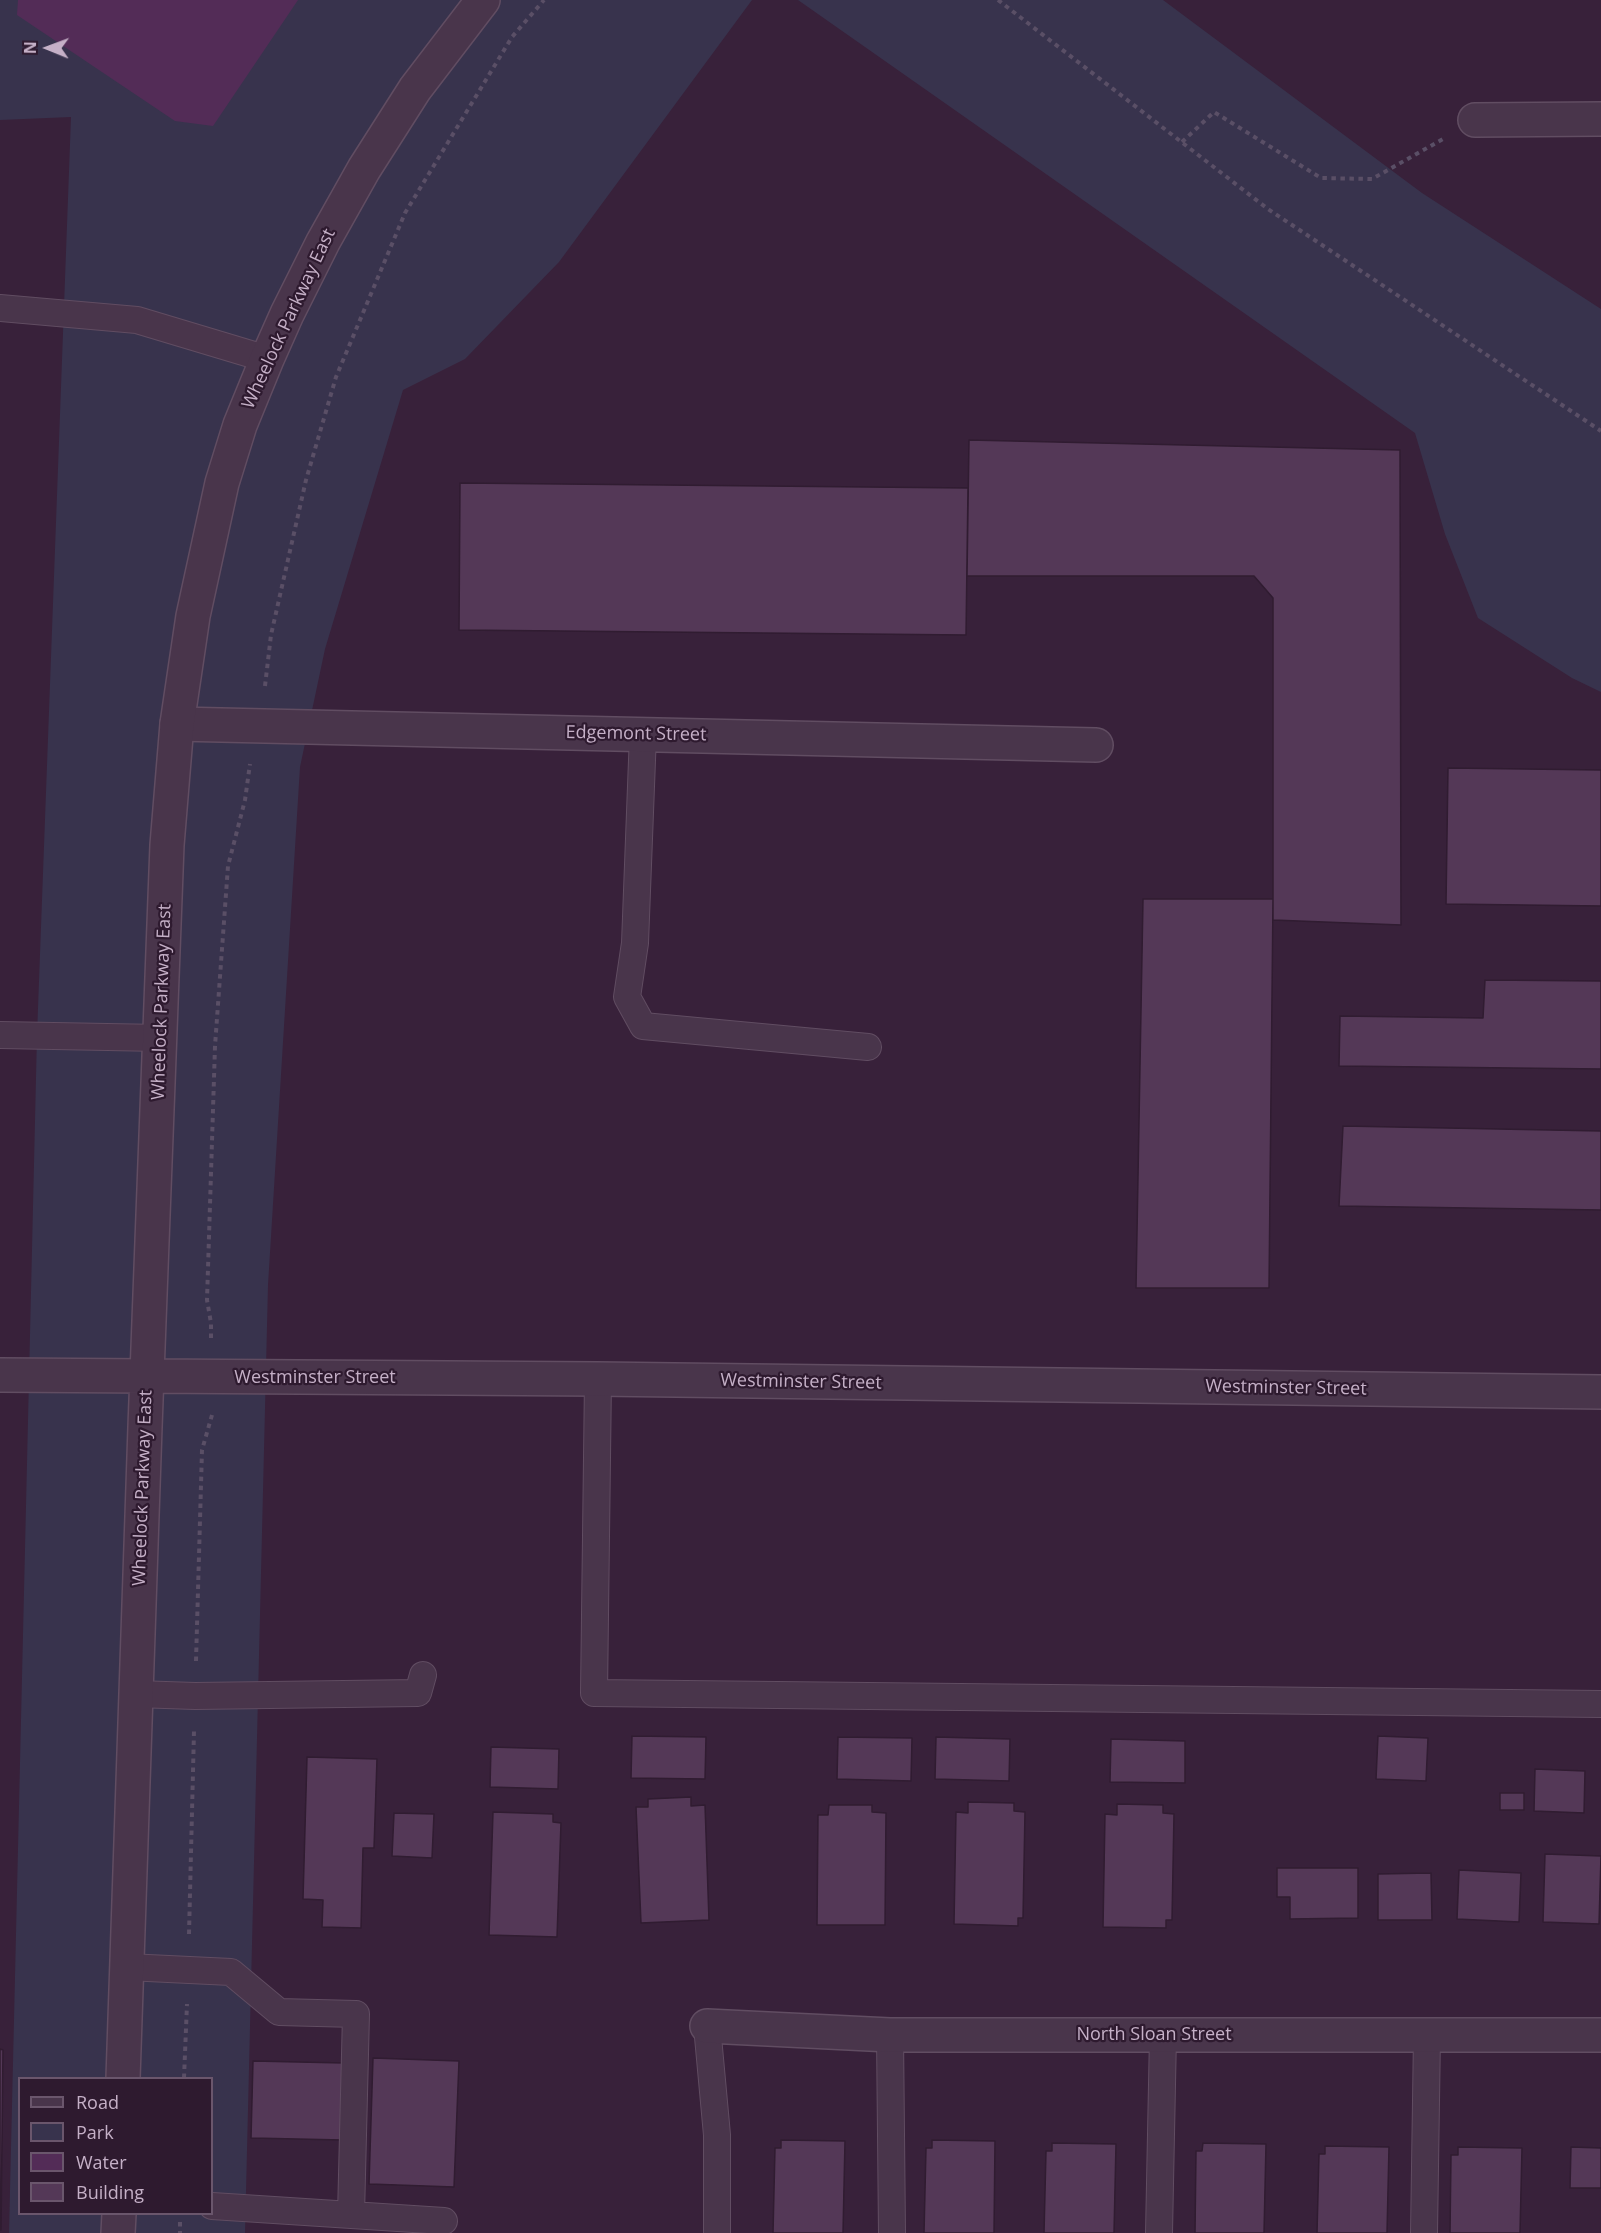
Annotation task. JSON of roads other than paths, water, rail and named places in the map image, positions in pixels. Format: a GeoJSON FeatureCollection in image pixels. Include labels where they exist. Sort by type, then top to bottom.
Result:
{"type":"FeatureCollection","features":[{"type":"Feature","properties":{"kind":"street","name":"Wheelock Parkway East"},"geometry":{"type":"LineString","coordinates":[[123,2077],[167,845],[177,724],[194,616],[222,483],[240,425],[267,359],[323,242],[364,169],[415,89],[483,0]]}},
{"type":"Feature","properties":{"kind":"street"},"geometry":{"type":"LineString","coordinates":[[1475,120],[1601,118]]}},
{"type":"Feature","properties":{"kind":"street","name":"Edgemont Street"},"geometry":{"type":"LineString","coordinates":[[177,724],[1096,745]]}},
{"type":"Feature","properties":{"kind":"street","name":"Westminster Street"},"geometry":{"type":"LineString","coordinates":[[0,1375],[598,1379],[1601,1392]]}},
{"type":"Feature","properties":{"kind":"street","name":"North Sloan Street"},"geometry":{"type":"LineString","coordinates":[[707,2026],[890,2035],[1601,2035]]}},
{"type":"Feature","properties":{"kind":"street"},"geometry":{"type":"LineString","coordinates":[[118,2233],[119,2215]]}},
{"type":"Feature","properties":{"kind":"lane"},"geometry":{"type":"LineString","coordinates":[[0,308],[137,320],[267,359]]}},
{"type":"Feature","properties":{"kind":"lane"},"geometry":{"type":"LineString","coordinates":[[644,734],[635,943],[627,997],[643,1026],[868,1047]]}},
{"type":"Feature","properties":{"kind":"lane"},"geometry":{"type":"LineString","coordinates":[[0,1035],[161,1038]]}},
{"type":"Feature","properties":{"kind":"lane"},"geometry":{"type":"LineString","coordinates":[[598,1379],[594,1693],[1601,1704]]}},
{"type":"Feature","properties":{"kind":"lane"},"geometry":{"type":"LineString","coordinates":[[136,1694],[195,1696],[418,1693],[423,1675]]}},
{"type":"Feature","properties":{"kind":"lane"},"geometry":{"type":"LineString","coordinates":[[127,1967],[231,1972],[279,2012],[356,2014],[351,2215]]}},
{"type":"Feature","properties":{"kind":"lane"},"geometry":{"type":"LineString","coordinates":[[707,2026],[717,2135],[717,2233]]}},
{"type":"Feature","properties":{"kind":"lane"},"geometry":{"type":"LineString","coordinates":[[890,2035],[892,2233]]}},
{"type":"Feature","properties":{"kind":"lane"},"geometry":{"type":"LineString","coordinates":[[1159,2233],[1163,2035]]}},
{"type":"Feature","properties":{"kind":"lane"},"geometry":{"type":"LineString","coordinates":[[1424,2233],[1427,2035]]}},
{"type":"Feature","properties":{"kind":"lane"},"geometry":{"type":"LineString","coordinates":[[213,2206],[444,2221]]}},
{"type":"Feature","properties":{"kind":"water"},"geometry":{"type":"Polygon","coordinates":[[[18,0],[298,0],[213,126],[175,121],[17,15],[18,0]]]}}]}
